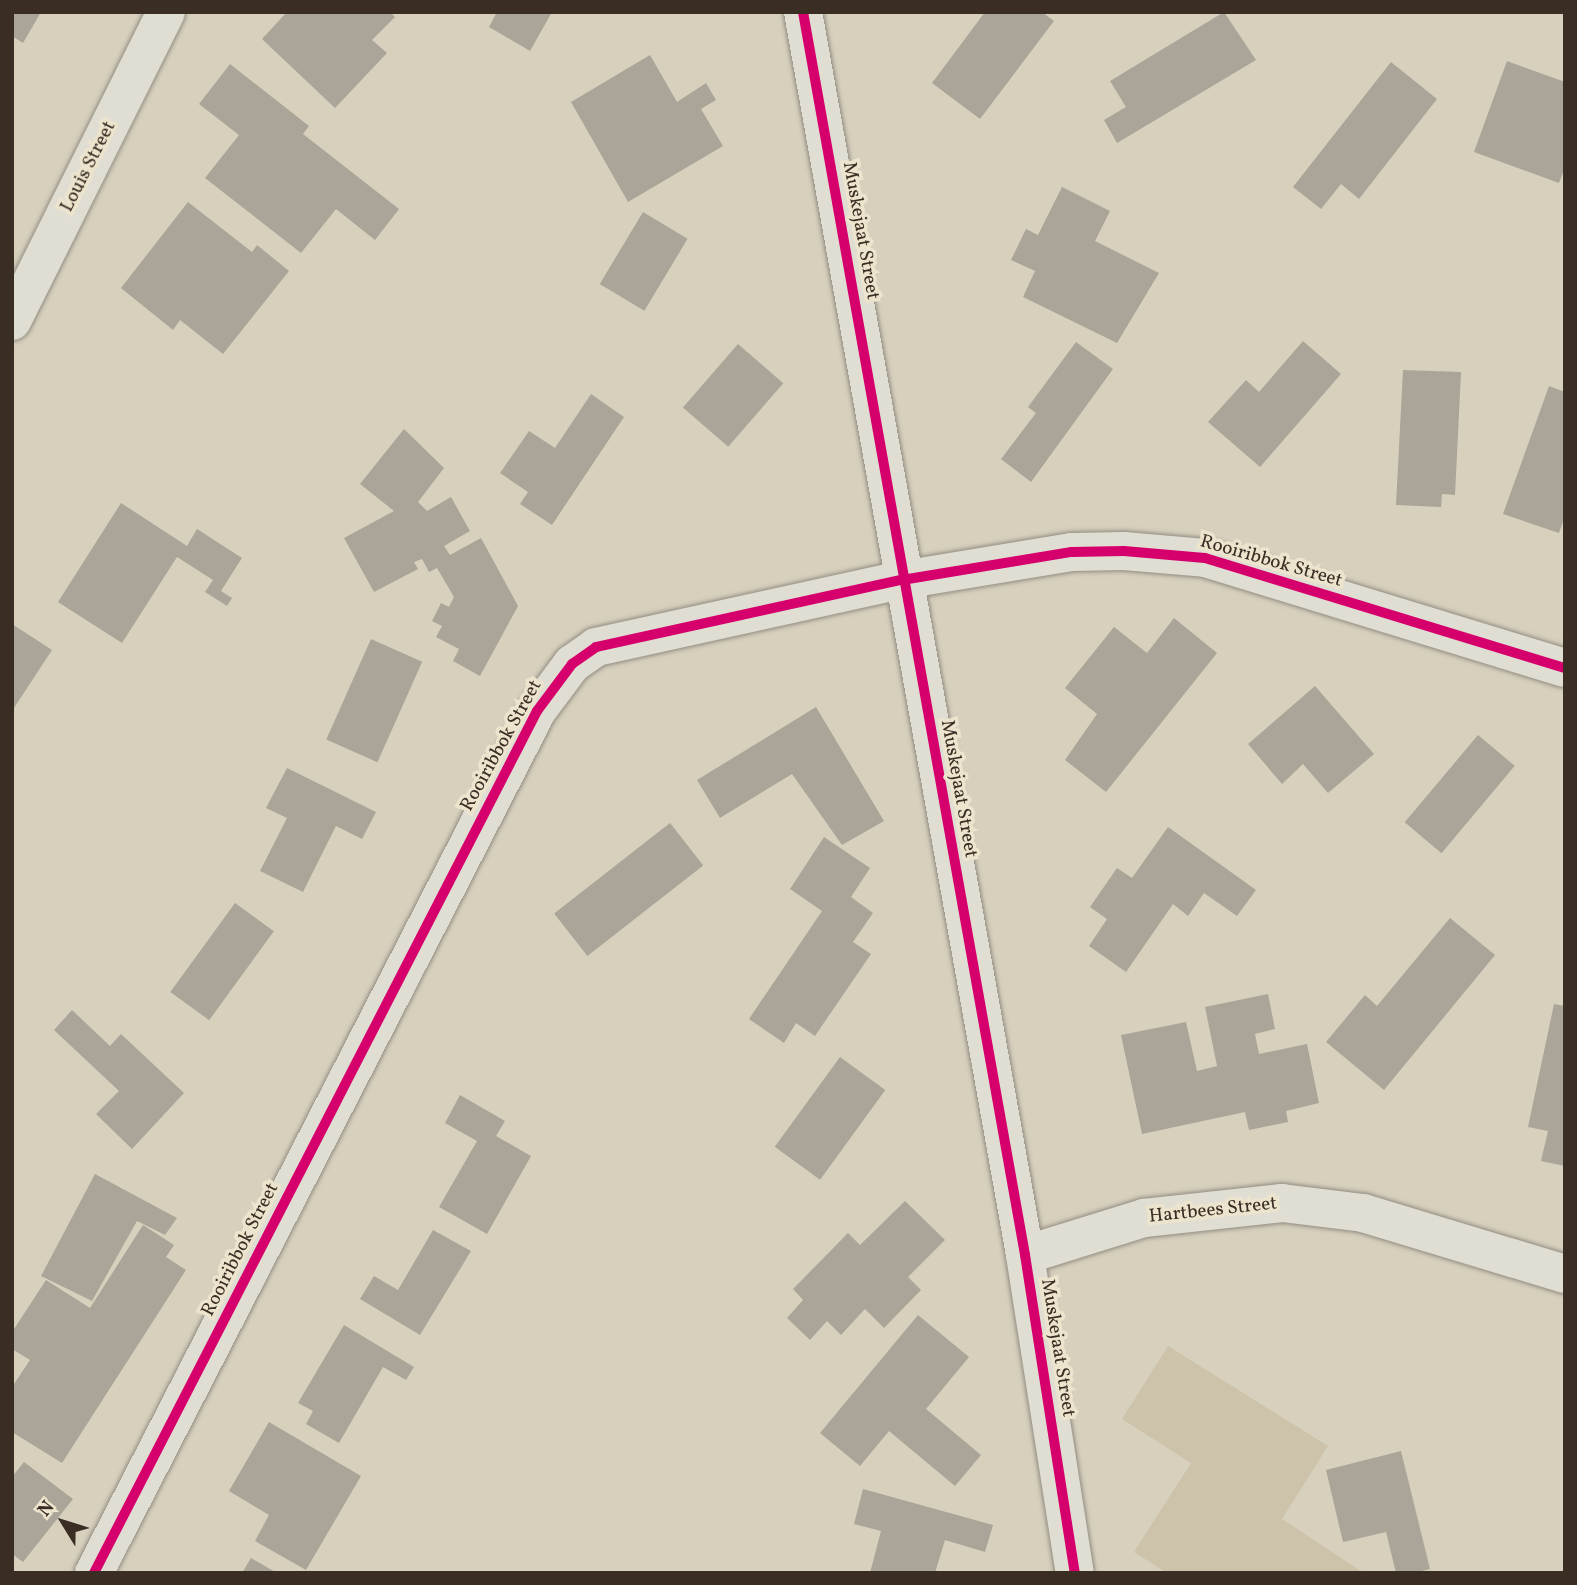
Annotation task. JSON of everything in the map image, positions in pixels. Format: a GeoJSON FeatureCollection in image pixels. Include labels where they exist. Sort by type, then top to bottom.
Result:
{"type":"FeatureCollection","features":[{"type":"Feature","properties":{"kind":"street","name":"Louis Street"},"geometry":{"type":"LineString","coordinates":[[12,321],[166,12]]}},
{"type":"Feature","properties":{"kind":"street","name":"Muskejaat Street"},"geometry":{"type":"LineString","coordinates":[[803,12],[902,580],[1025,1255],[1075,1573]]}},
{"type":"Feature","properties":{"kind":"street","name":"Rooiribbok Street"},"geometry":{"type":"LineString","coordinates":[[94,1573],[537,711],[572,664],[623,638],[902,580],[1073,552],[1205,558],[1565,668]]}},
{"type":"Feature","properties":{"kind":"street","name":"Hartbees Street"},"geometry":{"type":"LineString","coordinates":[[1025,1255],[1144,1218],[1293,1203],[1363,1213],[1565,1274]]}},
{"type":"Feature","properties":{"kind":"shaded area"},"geometry":{"type":"Polygon","coordinates":[[[1168,1346],[1328,1446],[1282,1519],[1364,1573],[1167,1573],[1134,1552],[1191,1463],[1122,1419],[1168,1346]]]}},
{"type":"Feature","properties":{"kind":"building"},"geometry":{"type":"Polygon","coordinates":[[[12,12],[41,12],[23,43],[12,36],[12,12]]]}},
{"type":"Feature","properties":{"kind":"building"},"geometry":{"type":"Polygon","coordinates":[[[287,12],[390,12],[395,17],[372,40],[387,53],[335,108],[262,39],[287,12]]]}},
{"type":"Feature","properties":{"kind":"building"},"geometry":{"type":"Polygon","coordinates":[[[497,12],[552,12],[530,51],[489,27],[497,12]]]}},
{"type":"Feature","properties":{"kind":"building"},"geometry":{"type":"Polygon","coordinates":[[[985,12],[1042,12],[1054,21],[980,119],[932,83],[985,12]]]}},
{"type":"Feature","properties":{"kind":"building"},"geometry":{"type":"Polygon","coordinates":[[[1224,12],[1256,60],[1117,143],[1104,120],[1126,107],[1110,81],[1224,12]]]}},
{"type":"Feature","properties":{"kind":"building"},"geometry":{"type":"Polygon","coordinates":[[[650,55],[677,102],[706,83],[716,100],[701,109],[723,146],[628,202],[571,102],[650,55]]]}},
{"type":"Feature","properties":{"kind":"building"},"geometry":{"type":"Polygon","coordinates":[[[1507,61],[1565,82],[1565,167],[1559,183],[1474,152],[1507,61]]]}},
{"type":"Feature","properties":{"kind":"building"},"geometry":{"type":"Polygon","coordinates":[[[1391,62],[1437,99],[1359,199],[1341,184],[1321,209],[1293,187],[1391,62]]]}},
{"type":"Feature","properties":{"kind":"building"},"geometry":{"type":"Polygon","coordinates":[[[230,64],[309,126],[303,134],[399,209],[375,240],[336,209],[301,253],[205,178],[239,135],[199,104],[230,64]]]}},
{"type":"Feature","properties":{"kind":"building"},"geometry":{"type":"Polygon","coordinates":[[[1062,187],[1110,211],[1095,241],[1159,273],[1117,343],[1023,297],[1035,271],[1011,260],[1026,229],[1038,235],[1062,187]]]}},
{"type":"Feature","properties":{"kind":"building"},"geometry":{"type":"Polygon","coordinates":[[[188,202],[252,252],[257,245],[289,271],[223,354],[180,320],[173,330],[121,288],[188,202]]]}},
{"type":"Feature","properties":{"kind":"building"},"geometry":{"type":"Polygon","coordinates":[[[643,212],[688,239],[644,311],[600,284],[643,212]]]}},
{"type":"Feature","properties":{"kind":"building"},"geometry":{"type":"Polygon","coordinates":[[[1303,341],[1341,374],[1260,467],[1208,422],[1246,380],[1259,392],[1303,341]]]}},
{"type":"Feature","properties":{"kind":"building"},"geometry":{"type":"Polygon","coordinates":[[[1076,342],[1113,369],[1031,482],[1001,459],[1036,413],[1028,407],[1076,342]]]}},
{"type":"Feature","properties":{"kind":"building"},"geometry":{"type":"Polygon","coordinates":[[[738,344],[783,383],[728,447],[683,407],[738,344]]]}},
{"type":"Feature","properties":{"kind":"building"},"geometry":{"type":"Polygon","coordinates":[[[1403,370],[1461,372],[1455,495],[1442,494],[1441,507],[1396,505],[1403,370]]]}},
{"type":"Feature","properties":{"kind":"building"},"geometry":{"type":"Polygon","coordinates":[[[1549,386],[1565,392],[1565,516],[1559,533],[1503,514],[1549,386]]]}},
{"type":"Feature","properties":{"kind":"building"},"geometry":{"type":"Polygon","coordinates":[[[591,394],[624,417],[552,525],[520,504],[528,492],[500,473],[529,431],[555,448],[591,394]]]}},
{"type":"Feature","properties":{"kind":"building"},"geometry":{"type":"Polygon","coordinates":[[[404,429],[444,468],[418,502],[427,511],[451,497],[470,531],[444,546],[450,555],[481,538],[518,606],[480,676],[453,661],[459,649],[436,637],[442,626],[432,621],[441,603],[449,607],[454,597],[437,568],[429,572],[422,559],[414,562],[418,569],[374,592],[344,538],[394,511],[360,484],[404,429]]]}},
{"type":"Feature","properties":{"kind":"building"},"geometry":{"type":"Polygon","coordinates":[[[121,503],[187,546],[197,529],[242,558],[221,591],[232,598],[227,606],[205,592],[213,580],[177,557],[122,643],[58,602],[121,503]]]}},
{"type":"Feature","properties":{"kind":"building"},"geometry":{"type":"Polygon","coordinates":[[[1174,618],[1217,653],[1106,792],[1065,760],[1097,714],[1065,688],[1114,627],[1147,653],[1174,618]]]}},
{"type":"Feature","properties":{"kind":"building"},"geometry":{"type":"Polygon","coordinates":[[[12,624],[52,650],[12,711],[12,624]]]}},
{"type":"Feature","properties":{"kind":"building"},"geometry":{"type":"Polygon","coordinates":[[[371,639],[422,662],[377,762],[326,739],[371,639]]]}},
{"type":"Feature","properties":{"kind":"building"},"geometry":{"type":"Polygon","coordinates":[[[1315,686],[1374,754],[1328,793],[1303,764],[1282,784],[1248,744],[1315,686]]]}},
{"type":"Feature","properties":{"kind":"building"},"geometry":{"type":"Polygon","coordinates":[[[816,707],[884,821],[842,845],[792,774],[720,818],[697,780],[816,707]]]}},
{"type":"Feature","properties":{"kind":"building"},"geometry":{"type":"Polygon","coordinates":[[[1478,735],[1515,766],[1441,853],[1405,822],[1478,735]]]}},
{"type":"Feature","properties":{"kind":"building"},"geometry":{"type":"Polygon","coordinates":[[[287,768],[376,812],[362,839],[336,826],[303,892],[260,871],[287,818],[266,808],[287,768]]]}},
{"type":"Feature","properties":{"kind":"building"},"geometry":{"type":"Polygon","coordinates":[[[670,823],[703,866],[587,956],[554,914],[670,823]]]}},
{"type":"Feature","properties":{"kind":"building"},"geometry":{"type":"Polygon","coordinates":[[[1168,827],[1256,890],[1237,916],[1204,893],[1188,916],[1173,904],[1126,972],[1089,946],[1107,919],[1090,907],[1117,868],[1132,878],[1168,827]]]}},
{"type":"Feature","properties":{"kind":"building"},"geometry":{"type":"Polygon","coordinates":[[[824,837],[870,868],[851,897],[873,913],[853,942],[871,954],[815,1036],[796,1023],[784,1043],[749,1019],[822,911],[790,889],[824,837]]]}},
{"type":"Feature","properties":{"kind":"building"},"geometry":{"type":"Polygon","coordinates":[[[235,903],[274,931],[209,1020],[170,992],[235,903]]]}},
{"type":"Feature","properties":{"kind":"building"},"geometry":{"type":"Polygon","coordinates":[[[1450,918],[1495,955],[1384,1090],[1326,1042],[1365,995],[1377,1006],[1450,918]]]}},
{"type":"Feature","properties":{"kind":"building"},"geometry":{"type":"Polygon","coordinates":[[[1268,994],[1275,1029],[1255,1034],[1259,1054],[1307,1044],[1319,1103],[1286,1111],[1288,1122],[1249,1130],[1245,1112],[1142,1134],[1121,1035],[1186,1022],[1197,1071],[1217,1066],[1205,1007],[1268,994]]]}},
{"type":"Feature","properties":{"kind":"building"},"geometry":{"type":"Polygon","coordinates":[[[1554,1004],[1565,1006],[1565,1166],[1541,1161],[1548,1131],[1528,1127],[1554,1004]]]}},
{"type":"Feature","properties":{"kind":"building"},"geometry":{"type":"Polygon","coordinates":[[[72,1010],[110,1046],[121,1034],[184,1093],[132,1149],[96,1114],[119,1091],[54,1030],[72,1010]]]}},
{"type":"Feature","properties":{"kind":"building"},"geometry":{"type":"Polygon","coordinates":[[[840,1057],[885,1090],[820,1180],[775,1147],[840,1057]]]}},
{"type":"Feature","properties":{"kind":"building"},"geometry":{"type":"Polygon","coordinates":[[[460,1095],[505,1121],[496,1136],[531,1156],[487,1234],[439,1207],[477,1141],[445,1123],[460,1095]]]}},
{"type":"Feature","properties":{"kind":"building"},"geometry":{"type":"Polygon","coordinates":[[[95,1174],[177,1218],[165,1235],[137,1221],[92,1301],[41,1276],[95,1174]]]}},
{"type":"Feature","properties":{"kind":"building"},"geometry":{"type":"Polygon","coordinates":[[[905,1201],[945,1240],[908,1277],[921,1290],[884,1328],[865,1309],[841,1335],[827,1321],[810,1340],[787,1318],[803,1300],[793,1289],[848,1233],[860,1245],[905,1201]]]}},
{"type":"Feature","properties":{"kind":"building"},"geometry":{"type":"Polygon","coordinates":[[[143,1225],[174,1245],[166,1257],[186,1270],[62,1463],[12,1432],[12,1387],[30,1360],[12,1349],[12,1332],[46,1280],[90,1308],[143,1225]]]}},
{"type":"Feature","properties":{"kind":"building"},"geometry":{"type":"Polygon","coordinates":[[[433,1230],[471,1251],[420,1335],[360,1299],[374,1276],[398,1290],[433,1230]]]}},
{"type":"Feature","properties":{"kind":"building"},"geometry":{"type":"Polygon","coordinates":[[[918,1315],[969,1357],[926,1409],[981,1455],[955,1486],[889,1431],[860,1466],[820,1433],[918,1315]]]}},
{"type":"Feature","properties":{"kind":"building"},"geometry":{"type":"Polygon","coordinates":[[[344,1325],[414,1367],[406,1380],[383,1367],[339,1443],[306,1424],[313,1411],[298,1403],[344,1325]]]}},
{"type":"Feature","properties":{"kind":"building"},"geometry":{"type":"Polygon","coordinates":[[[269,1422],[361,1476],[306,1570],[255,1541],[269,1515],[229,1491],[269,1422]]]}},
{"type":"Feature","properties":{"kind":"building"},"geometry":{"type":"Polygon","coordinates":[[[1401,1451],[1430,1569],[1414,1573],[1396,1573],[1386,1532],[1343,1542],[1326,1470],[1401,1451]]]}},
{"type":"Feature","properties":{"kind":"building"},"geometry":{"type":"Polygon","coordinates":[[[24,1462],[73,1499],[23,1562],[12,1554],[12,1477],[24,1462]]]}},
{"type":"Feature","properties":{"kind":"building"},"geometry":{"type":"Polygon","coordinates":[[[863,1489],[993,1525],[985,1552],[945,1540],[935,1573],[870,1573],[881,1531],[854,1524],[863,1489]]]}},
{"type":"Feature","properties":{"kind":"building"},"geometry":{"type":"Polygon","coordinates":[[[251,1558],[277,1573],[242,1573],[251,1558]]]}},
{"type":"Feature","properties":{"kind":"cycle path"},"geometry":{"type":"LineString","coordinates":[[803,12],[1025,1255],[1075,1573]]}},
{"type":"Feature","properties":{"kind":"cycle path"},"geometry":{"type":"LineString","coordinates":[[94,1573],[537,711],[572,664],[596,647],[902,580],[1072,552],[1124,551],[1205,558],[1565,668]]}}]}
